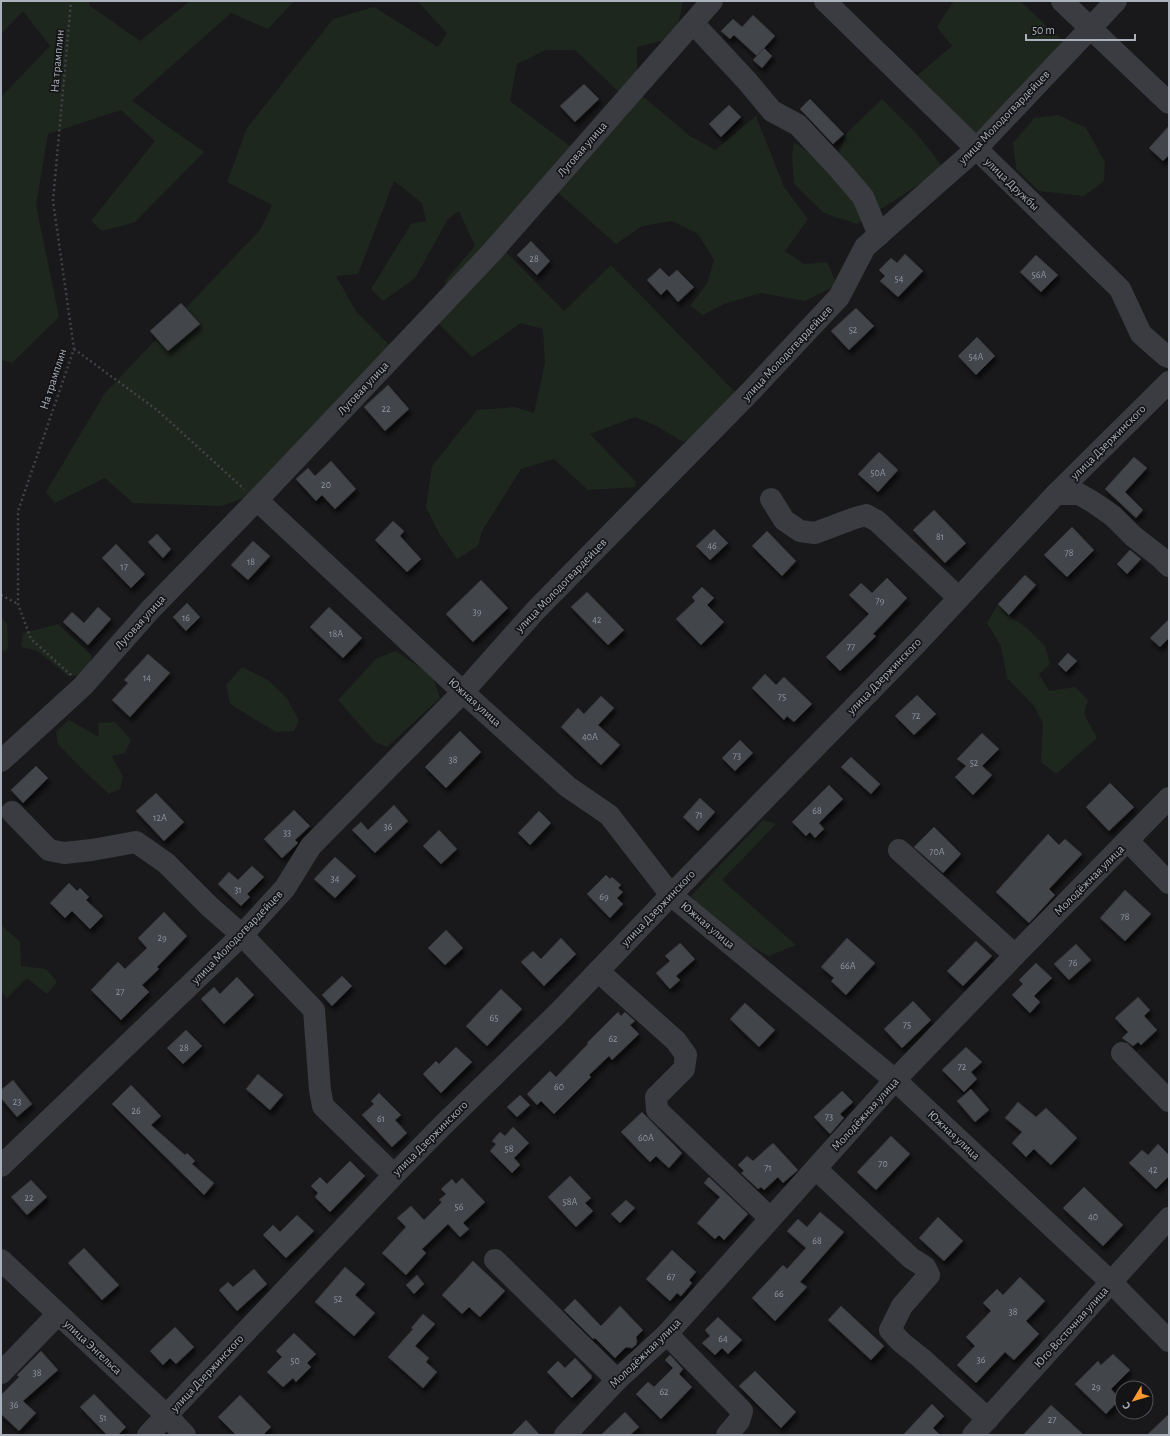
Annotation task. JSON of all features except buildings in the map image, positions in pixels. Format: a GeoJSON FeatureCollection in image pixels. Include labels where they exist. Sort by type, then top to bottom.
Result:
{"type":"FeatureCollection","features":[{"type":"Feature","properties":{"kind":"street","name":"Луговая улица"},"geometry":{"type":"LineString","coordinates":[[1,761],[83,686],[150,610],[257,500],[491,253],[712,1]]}},
{"type":"Feature","properties":{"kind":"street","name":"улица Дружбы"},"geometry":{"type":"LineString","coordinates":[[825,1],[1120,289],[1141,334],[1169,357]]}},
{"type":"Feature","properties":{"kind":"street"},"geometry":{"type":"LineString","coordinates":[[1062,1],[1169,103]]}},
{"type":"Feature","properties":{"kind":"street","name":"улица Молодогвардейцев"},"geometry":{"type":"LineString","coordinates":[[1,1166],[242,935],[285,888],[311,846],[463,692],[535,611],[750,392],[840,297],[864,247],[976,149],[1116,1]]}},
{"type":"Feature","properties":{"kind":"street"},"geometry":{"type":"LineString","coordinates":[[693,23],[772,111],[798,125],[840,170],[863,197],[879,235]]}},
{"type":"Feature","properties":{"kind":"street","name":"улица Дзержинского"},"geometry":{"type":"LineString","coordinates":[[148,1435],[394,1175],[557,1014],[917,643],[1056,494],[1169,382]]}},
{"type":"Feature","properties":{"kind":"street"},"geometry":{"type":"LineString","coordinates":[[1056,494],[1079,494],[1093,502],[1113,516],[1169,566]]}},
{"type":"Feature","properties":{"kind":"street"},"geometry":{"type":"LineString","coordinates":[[771,499],[784,520],[800,531],[815,533],[866,515],[877,521],[959,598]]}},
{"type":"Feature","properties":{"kind":"street","name":"Южная улица"},"geometry":{"type":"LineString","coordinates":[[257,500],[463,692],[568,787],[609,815],[671,895],[895,1080],[1112,1283],[1169,1341]]}},
{"type":"Feature","properties":{"kind":"street","name":"Молодёжная улица"},"geometry":{"type":"LineString","coordinates":[[565,1435],[617,1380],[666,1334],[895,1080],[1169,798]]}},
{"type":"Feature","properties":{"kind":"street"},"geometry":{"type":"LineString","coordinates":[[12,812],[49,850],[64,853],[92,850],[136,842],[166,863],[210,907],[242,935],[314,1010],[320,1090],[323,1106],[394,1175]]}},
{"type":"Feature","properties":{"kind":"street"},"geometry":{"type":"LineString","coordinates":[[1128,841],[1169,882]]}},
{"type":"Feature","properties":{"kind":"street"},"geometry":{"type":"LineString","coordinates":[[899,850],[1015,955]]}},
{"type":"Feature","properties":{"kind":"street"},"geometry":{"type":"LineString","coordinates":[[598,971],[676,1041],[686,1054],[684,1069],[656,1096],[658,1110],[770,1218]]}},
{"type":"Feature","properties":{"kind":"street"},"geometry":{"type":"LineString","coordinates":[[1122,1053],[1169,1101]]}},
{"type":"Feature","properties":{"kind":"street"},"geometry":{"type":"LineString","coordinates":[[816,1169],[911,1258],[924,1267],[929,1274],[902,1306],[890,1330],[901,1342],[921,1358],[988,1419]]}},
{"type":"Feature","properties":{"kind":"street","name":"Юго-Восточная улица"},"geometry":{"type":"LineString","coordinates":[[974,1435],[1169,1218]]}},
{"type":"Feature","properties":{"kind":"street","name":"улица Энгельса"},"geometry":{"type":"LineString","coordinates":[[1,1260],[167,1416],[185,1435]]}},
{"type":"Feature","properties":{"kind":"street"},"geometry":{"type":"LineString","coordinates":[[495,1260],[617,1380]]}},
{"type":"Feature","properties":{"kind":"street"},"geometry":{"type":"LineString","coordinates":[[1,1373],[58,1314]]}},
{"type":"Feature","properties":{"kind":"street"},"geometry":{"type":"LineString","coordinates":[[666,1334],[742,1411],[740,1421],[726,1435]]}},
{"type":"Feature","properties":{"kind":"path","name":"На трамплин"},"geometry":{"type":"LineString","coordinates":[[71,1],[53,201],[74,348],[18,512],[18,604],[31,639],[83,686]]}},
{"type":"Feature","properties":{"kind":"path"},"geometry":{"type":"LineString","coordinates":[[74,348],[157,410],[257,500]]}},
{"type":"Feature","properties":{"kind":"path"},"geometry":{"type":"LineString","coordinates":[[1,595],[18,604]]}},
{"type":"Feature","properties":{"kind":"shaded area"},"geometry":{"type":"Polygon","coordinates":[[[1,1],[89,1],[89,5],[140,41],[190,1],[294,1],[268,29],[231,13],[132,101],[204,152],[135,222],[102,231],[91,221],[155,141],[121,110],[48,134],[36,205],[59,317],[12,363],[1,360],[1,97],[50,46],[23,11],[1,34],[1,1]]]}},
{"type":"Feature","properties":{"kind":"shaded area"},"geometry":{"type":"Polygon","coordinates":[[[417,1],[683,1],[676,37],[637,47],[637,73],[620,93],[575,50],[546,50],[517,64],[510,101],[574,149],[447,297],[445,281],[475,246],[459,211],[448,219],[415,278],[383,301],[371,289],[411,224],[426,221],[422,203],[394,181],[358,274],[336,276],[356,311],[395,351],[255,494],[221,506],[133,503],[105,478],[55,503],[46,492],[105,393],[260,230],[272,205],[227,182],[247,128],[333,19],[374,7],[438,47],[447,33],[417,1]]]}},
{"type":"Feature","properties":{"kind":"shaded area"},"geometry":{"type":"Polygon","coordinates":[[[954,1],[1020,1],[1066,44],[977,143],[912,80],[952,46],[937,27],[954,1]]]}},
{"type":"Feature","properties":{"kind":"shaded area"},"geometry":{"type":"Polygon","coordinates":[[[640,94],[690,136],[715,150],[756,116],[784,187],[808,219],[785,251],[804,264],[827,262],[837,285],[805,301],[761,293],[724,304],[703,315],[690,306],[707,284],[714,260],[698,234],[672,221],[642,226],[616,244],[556,191],[603,132],[626,116],[640,94]]]}},
{"type":"Feature","properties":{"kind":"shaded area"},"geometry":{"type":"Polygon","coordinates":[[[882,99],[916,133],[943,167],[903,195],[857,224],[824,213],[794,184],[792,156],[794,142],[819,160],[839,153],[847,133],[882,99]]]}},
{"type":"Feature","properties":{"kind":"shaded area"},"geometry":{"type":"Polygon","coordinates":[[[1058,115],[1086,128],[1105,162],[1104,181],[1084,196],[1039,191],[1016,169],[1013,143],[1034,118],[1058,115]]]}},
{"type":"Feature","properties":{"kind":"shaded area"},"geometry":{"type":"Polygon","coordinates":[[[504,250],[564,311],[611,265],[735,392],[693,436],[683,442],[655,425],[635,417],[590,434],[636,482],[635,487],[588,490],[554,459],[521,469],[482,531],[478,546],[457,559],[439,533],[426,507],[432,466],[477,410],[515,407],[534,413],[545,363],[543,329],[521,323],[472,357],[436,321],[504,250]]]}},
{"type":"Feature","properties":{"kind":"shaded area"},"geometry":{"type":"Polygon","coordinates":[[[998,604],[1009,615],[1028,629],[1045,646],[1050,664],[1039,674],[1049,691],[1075,687],[1088,700],[1084,714],[1097,738],[1056,774],[1041,762],[1043,723],[1034,706],[1007,678],[1001,646],[987,623],[998,604]]]}},
{"type":"Feature","properties":{"kind":"shaded area"},"geometry":{"type":"Polygon","coordinates":[[[1,617],[7,624],[8,647],[5,652],[1,650],[1,617]]]}},
{"type":"Feature","properties":{"kind":"shaded area"},"geometry":{"type":"Polygon","coordinates":[[[58,624],[92,656],[85,675],[68,676],[38,651],[21,647],[23,633],[58,624]]]}},
{"type":"Feature","properties":{"kind":"shaded area"},"geometry":{"type":"Polygon","coordinates":[[[395,651],[432,675],[440,698],[387,747],[375,742],[338,700],[377,658],[395,651]]]}},
{"type":"Feature","properties":{"kind":"shaded area"},"geometry":{"type":"Polygon","coordinates":[[[242,667],[268,680],[287,698],[299,721],[294,731],[276,732],[230,704],[226,685],[242,667]]]}},
{"type":"Feature","properties":{"kind":"shaded area"},"geometry":{"type":"Polygon","coordinates":[[[69,720],[99,737],[98,723],[115,722],[131,740],[125,753],[112,756],[123,777],[120,789],[109,794],[58,744],[56,732],[69,720]]]}},
{"type":"Feature","properties":{"kind":"shaded area"},"geometry":{"type":"Polygon","coordinates":[[[763,820],[776,824],[722,880],[796,945],[769,956],[727,930],[707,914],[691,896],[763,820]]]}},
{"type":"Feature","properties":{"kind":"shaded area"},"geometry":{"type":"Polygon","coordinates":[[[1,925],[20,942],[21,966],[46,969],[57,982],[47,994],[27,978],[7,998],[1,992],[1,925]]]}}]}
